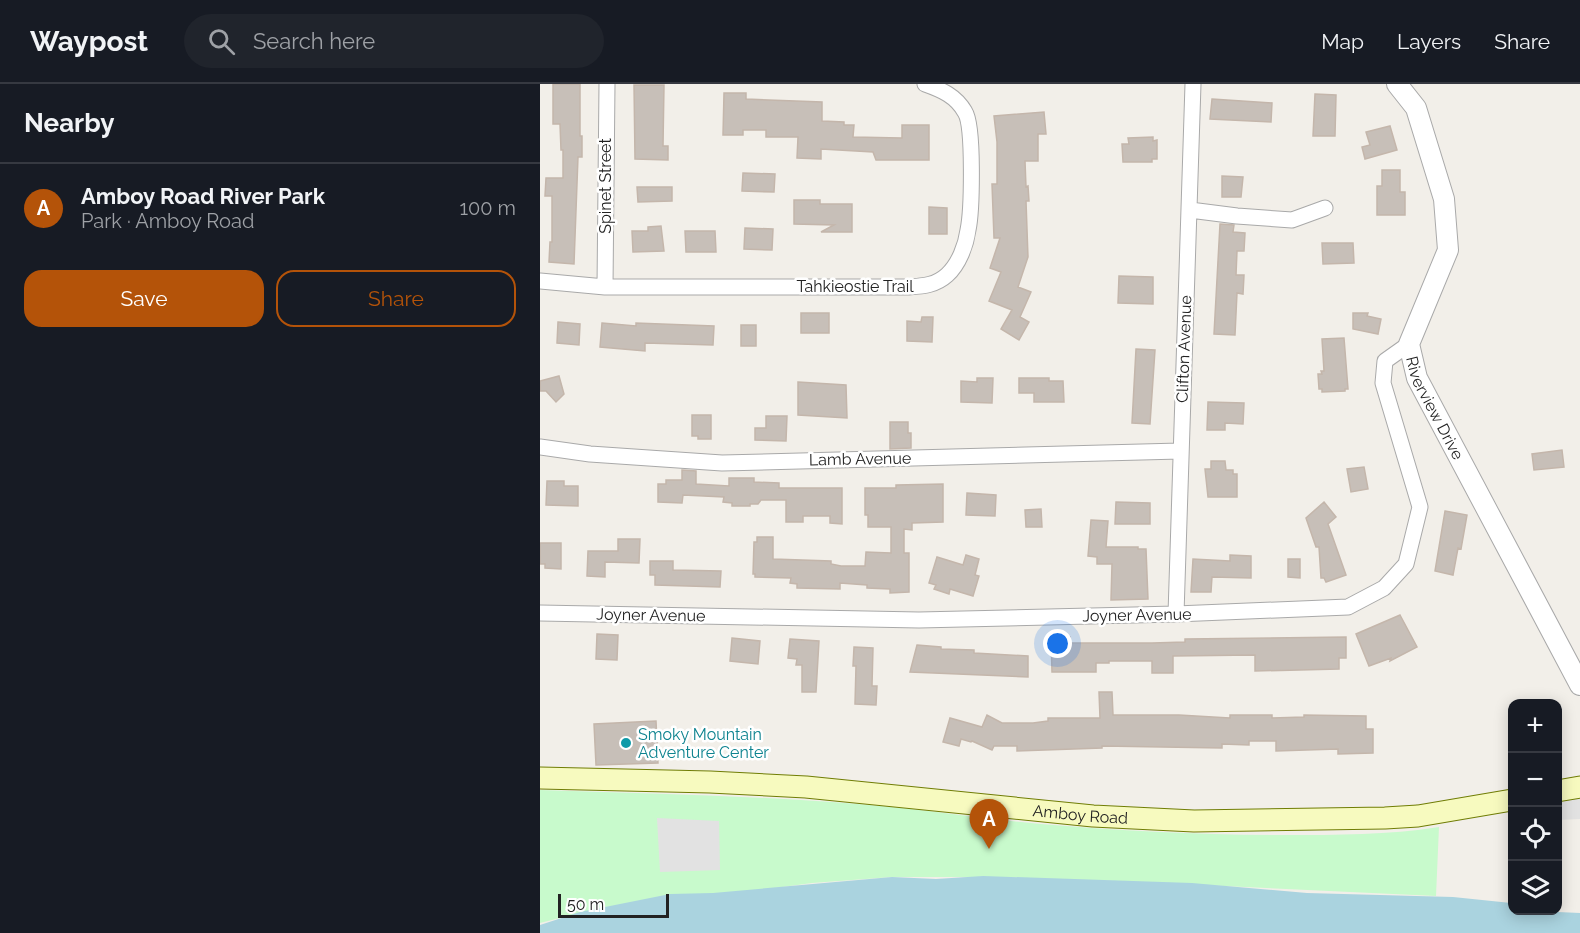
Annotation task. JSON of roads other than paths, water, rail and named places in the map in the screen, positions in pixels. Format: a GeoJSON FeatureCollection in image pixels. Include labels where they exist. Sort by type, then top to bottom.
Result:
{"type":"FeatureCollection","features":[{"type":"Feature","properties":{"kind":"main road","name":"Amboy Road"},"geometry":{"type":"LineString","coordinates":[[540,778],[806,787],[1093,816],[1194,821],[1418,816],[1508,801]]}},
{"type":"Feature","properties":{"kind":"main road"},"geometry":{"type":"LineString","coordinates":[[1562,790],[1580,787]]}},
{"type":"Feature","properties":{"kind":"street","name":"Spinet Street"},"geometry":{"type":"LineString","coordinates":[[605,287],[607,84]]}},
{"type":"Feature","properties":{"kind":"street","name":"Tahkieostie Trail"},"geometry":{"type":"LineString","coordinates":[[540,281],[605,287],[909,287],[934,284],[948,274],[960,259],[968,231],[972,181],[968,115],[958,100],[942,90],[925,84]]}},
{"type":"Feature","properties":{"kind":"street","name":"Clifton Avenue"},"geometry":{"type":"LineString","coordinates":[[1176,614],[1193,84]]}},
{"type":"Feature","properties":{"kind":"street","name":"Riverview Drive"},"geometry":{"type":"LineString","coordinates":[[1397,84],[1416,108],[1444,199],[1448,250],[1409,344],[1417,378],[1580,685]]}},
{"type":"Feature","properties":{"kind":"street"},"geometry":{"type":"LineString","coordinates":[[1190,210],[1292,220],[1325,208]]}},
{"type":"Feature","properties":{"kind":"street","name":"Joyner Avenue"},"geometry":{"type":"LineString","coordinates":[[540,613],[919,620],[1348,607],[1384,588],[1406,564],[1420,507],[1383,383],[1385,361],[1409,344]]}},
{"type":"Feature","properties":{"kind":"street","name":"Lamb Avenue"},"geometry":{"type":"LineString","coordinates":[[540,447],[590,454],[722,463],[1180,451]]}},
{"type":"Feature","properties":{"kind":"water"},"geometry":{"type":"Polygon","coordinates":[[[983,876],[1192,883],[1307,893],[1453,897],[1508,903],[1508,915],[1580,913],[1580,933],[540,933],[540,925],[580,912],[670,894],[713,893],[892,877],[936,879],[983,876]]]}},
{"type":"Feature","properties":{"kind":"place","name":"Smoky Mountain Adventure Center"},"geometry":{"type":"Point","coordinates":[626,743]}},
{"type":"Feature","properties":{"kind":"place","name":"Amboy Road River Park"},"geometry":{"type":"Point","coordinates":[989,849]}}]}
